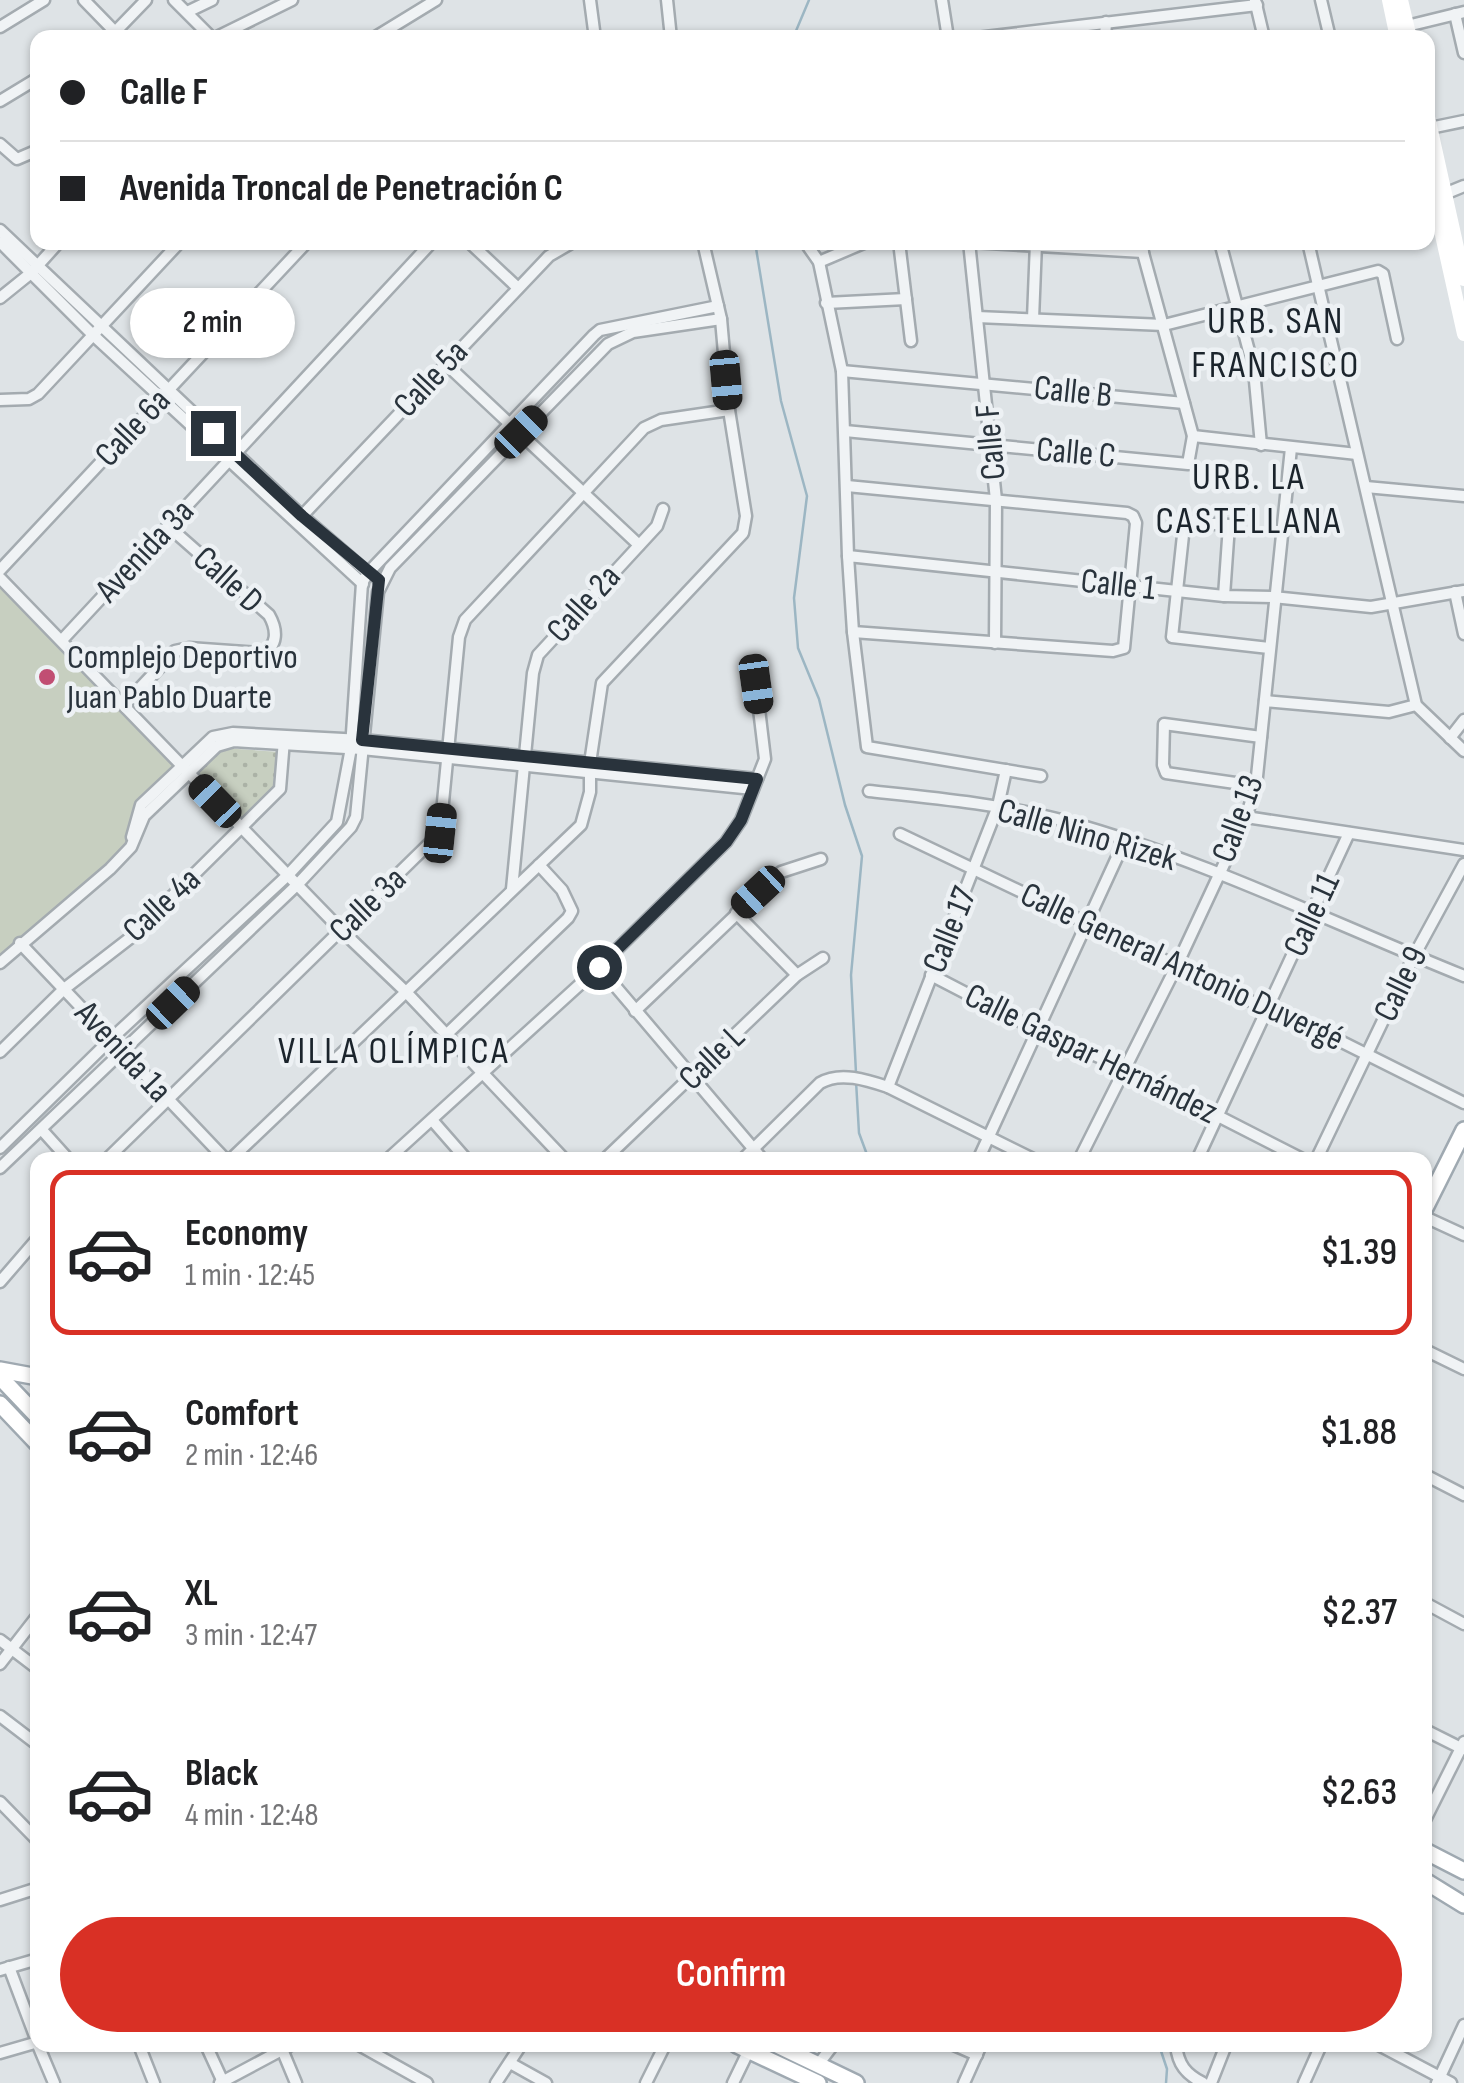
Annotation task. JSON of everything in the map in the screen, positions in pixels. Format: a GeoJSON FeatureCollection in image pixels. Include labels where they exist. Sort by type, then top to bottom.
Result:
{"type":"FeatureCollection","features":[{"type":"Feature","properties":{"kind":"main road"},"geometry":{"type":"LineString","coordinates":[[1432,1194],[1464,1130]]}},
{"type":"Feature","properties":{"kind":"main road"},"geometry":{"type":"LineString","coordinates":[[0,1374],[30,1374]]}},
{"type":"Feature","properties":{"kind":"main road"},"geometry":{"type":"LineString","coordinates":[[0,1374],[30,1408]]}},
{"type":"Feature","properties":{"kind":"main road"},"geometry":{"type":"LineString","coordinates":[[0,1404],[30,1436]]}},
{"type":"Feature","properties":{"kind":"main road"},"geometry":{"type":"LineString","coordinates":[[1432,1855],[1464,1871]]}},
{"type":"Feature","properties":{"kind":"main road"},"geometry":{"type":"LineString","coordinates":[[1432,1885],[1464,1905]]}},
{"type":"Feature","properties":{"kind":"main road"},"geometry":{"type":"LineString","coordinates":[[753,2052],[812,2077],[856,2083]]}},
{"type":"Feature","properties":{"kind":"main road"},"geometry":{"type":"LineString","coordinates":[[785,2052],[812,2077]]}},
{"type":"Feature","properties":{"kind":"street"},"geometry":{"type":"LineString","coordinates":[[0,28],[44,0]]}},
{"type":"Feature","properties":{"kind":"street"},"geometry":{"type":"LineString","coordinates":[[84,0],[114,30]]}},
{"type":"Feature","properties":{"kind":"street"},"geometry":{"type":"LineString","coordinates":[[121,30],[146,0]]}},
{"type":"Feature","properties":{"kind":"street"},"geometry":{"type":"LineString","coordinates":[[174,0],[206,30]]}},
{"type":"Feature","properties":{"kind":"street"},"geometry":{"type":"LineString","coordinates":[[187,12],[212,0]]}},
{"type":"Feature","properties":{"kind":"street"},"geometry":{"type":"LineString","coordinates":[[230,30],[292,0]]}},
{"type":"Feature","properties":{"kind":"street"},"geometry":{"type":"LineString","coordinates":[[387,30],[436,0]]}},
{"type":"Feature","properties":{"kind":"street"},"geometry":{"type":"LineString","coordinates":[[590,0],[594,30]]}},
{"type":"Feature","properties":{"kind":"street"},"geometry":{"type":"LineString","coordinates":[[667,0],[670,30]]}},
{"type":"Feature","properties":{"kind":"street"},"geometry":{"type":"LineString","coordinates":[[942,0],[947,30]]}},
{"type":"Feature","properties":{"kind":"street"},"geometry":{"type":"LineString","coordinates":[[1321,0],[1328,30]]}},
{"type":"Feature","properties":{"kind":"street"},"geometry":{"type":"LineString","coordinates":[[1389,0],[1403,30]]}},
{"type":"Feature","properties":{"kind":"street"},"geometry":{"type":"LineString","coordinates":[[1401,0],[1405,30]]}},
{"type":"Feature","properties":{"kind":"street"},"geometry":{"type":"LineString","coordinates":[[1042,30],[1256,2],[1262,30]]}},
{"type":"Feature","properties":{"kind":"street"},"geometry":{"type":"LineString","coordinates":[[1415,30],[1459,13],[1464,53]]}},
{"type":"Feature","properties":{"kind":"street"},"geometry":{"type":"LineString","coordinates":[[1106,22],[1106,30]]}},
{"type":"Feature","properties":{"kind":"street"},"geometry":{"type":"LineString","coordinates":[[0,101],[30,83]]}},
{"type":"Feature","properties":{"kind":"street"},"geometry":{"type":"LineString","coordinates":[[1435,123],[1464,121]]}},
{"type":"Feature","properties":{"kind":"street"},"geometry":{"type":"LineString","coordinates":[[0,144],[17,159],[30,153]]}},
{"type":"Feature","properties":{"kind":"street"},"geometry":{"type":"LineString","coordinates":[[1435,195],[1464,186]]}},
{"type":"Feature","properties":{"kind":"street"},"geometry":{"type":"LineString","coordinates":[[1435,195],[1464,279]]}},
{"type":"Feature","properties":{"kind":"street"},"geometry":{"type":"LineString","coordinates":[[1435,195],[1464,334]]}},
{"type":"Feature","properties":{"kind":"street"},"geometry":{"type":"LineString","coordinates":[[0,230],[96,331],[365,578],[369,590],[380,589]]}},
{"type":"Feature","properties":{"kind":"street"},"geometry":{"type":"LineString","coordinates":[[0,242],[35,270]]}},
{"type":"Feature","properties":{"kind":"street"},"geometry":{"type":"LineString","coordinates":[[0,298],[35,270],[52,250]]}},
{"type":"Feature","properties":{"kind":"street"},"geometry":{"type":"LineString","coordinates":[[0,400],[29,399],[38,394],[172,250]]}},
{"type":"Feature","properties":{"kind":"street","name":"Calle 6a"},"geometry":{"type":"LineString","coordinates":[[0,570],[301,250]]}},
{"type":"Feature","properties":{"kind":"street","name":"Avenida 3a"},"geometry":{"type":"LineString","coordinates":[[63,640],[425,250]]}},
{"type":"Feature","properties":{"kind":"street"},"geometry":{"type":"LineString","coordinates":[[478,250],[518,288]]}},
{"type":"Feature","properties":{"kind":"street","name":"Calle 5a"},"geometry":{"type":"LineString","coordinates":[[299,520],[518,288],[559,250]]}},
{"type":"Feature","properties":{"kind":"street"},"geometry":{"type":"LineString","coordinates":[[236,1152],[581,825],[590,792],[602,683],[743,533],[746,516],[729,410],[721,319],[704,250]]}},
{"type":"Feature","properties":{"kind":"street"},"geometry":{"type":"LineString","coordinates":[[810,250],[819,262],[842,370],[853,632],[867,747],[1041,776]]}},
{"type":"Feature","properties":{"kind":"street"},"geometry":{"type":"LineString","coordinates":[[819,262],[847,250]]}},
{"type":"Feature","properties":{"kind":"street"},"geometry":{"type":"LineString","coordinates":[[900,250],[910,341]]}},
{"type":"Feature","properties":{"kind":"street","name":"Calle F"},"geometry":{"type":"LineString","coordinates":[[971,250],[996,500],[995,642]]}},
{"type":"Feature","properties":{"kind":"street"},"geometry":{"type":"LineString","coordinates":[[1033,320],[1036,250]]}},
{"type":"Feature","properties":{"kind":"street"},"geometry":{"type":"LineString","coordinates":[[1142,250],[1193,436],[1357,454]]}},
{"type":"Feature","properties":{"kind":"street"},"geometry":{"type":"LineString","coordinates":[[1222,250],[1254,370],[1261,445]]}},
{"type":"Feature","properties":{"kind":"street"},"geometry":{"type":"LineString","coordinates":[[1310,250],[1416,704],[1464,752]]}},
{"type":"Feature","properties":{"kind":"street"},"geometry":{"type":"LineString","coordinates":[[977,316],[1164,325],[1381,272],[1397,339]]}},
{"type":"Feature","properties":{"kind":"street"},"geometry":{"type":"LineString","coordinates":[[826,303],[906,299]]}},
{"type":"Feature","properties":{"kind":"street"},"geometry":{"type":"LineString","coordinates":[[356,744],[380,589],[390,568],[600,330],[718,306]]}},
{"type":"Feature","properties":{"kind":"street"},"geometry":{"type":"LineString","coordinates":[[0,1148],[111,1039],[344,837],[356,817],[365,578],[516,427],[608,344],[622,336],[721,319]]}},
{"type":"Feature","properties":{"kind":"street"},"geometry":{"type":"LineString","coordinates":[[446,364],[639,544]]}},
{"type":"Feature","properties":{"kind":"street","name":"Calle B"},"geometry":{"type":"LineString","coordinates":[[842,370],[1184,403]]}},
{"type":"Feature","properties":{"kind":"street","name":"Calle 3a"},"geometry":{"type":"LineString","coordinates":[[114,1152],[440,833],[459,638],[465,620],[644,428],[661,420],[729,410]]}},
{"type":"Feature","properties":{"kind":"street","name":"Calle C"},"geometry":{"type":"LineString","coordinates":[[844,431],[1188,464],[1193,436]]}},
{"type":"Feature","properties":{"kind":"street","name":"Calle 13"},"geometry":{"type":"LineString","coordinates":[[1083,1152],[1177,965],[1246,817],[1256,786],[1291,448]]}},
{"type":"Feature","properties":{"kind":"street"},"geometry":{"type":"LineString","coordinates":[[847,486],[1133,516],[1136,523],[1124,648],[1113,652],[853,632]]}},
{"type":"Feature","properties":{"kind":"street"},"geometry":{"type":"LineString","coordinates":[[1366,488],[1464,496]]}},
{"type":"Feature","properties":{"kind":"street","name":"Calle 2a"},"geometry":{"type":"LineString","coordinates":[[512,890],[538,655],[657,526],[663,508]]}},
{"type":"Feature","properties":{"kind":"street"},"geometry":{"type":"LineString","coordinates":[[1224,596],[1231,530],[1225,523],[1192,522],[1184,526],[1172,638],[1269,648]]}},
{"type":"Feature","properties":{"kind":"street","name":"Calle D"},"geometry":{"type":"LineString","coordinates":[[124,705],[176,651],[189,648],[261,653],[268,651],[274,641],[276,626],[269,616],[168,526]]}},
{"type":"Feature","properties":{"kind":"street","name":"Calle 1"},"geometry":{"type":"LineString","coordinates":[[848,556],[1176,592],[1370,607],[1459,592]]}},
{"type":"Feature","properties":{"kind":"street"},"geometry":{"type":"LineString","coordinates":[[0,578],[557,1152]]}},
{"type":"Feature","properties":{"kind":"street"},"geometry":{"type":"LineString","coordinates":[[1459,592],[1464,634]]}},
{"type":"Feature","properties":{"kind":"street"},"geometry":{"type":"LineString","coordinates":[[396,1152],[599,967],[726,842],[741,820],[765,759],[756,684]]}},
{"type":"Feature","properties":{"kind":"street"},"geometry":{"type":"LineString","coordinates":[[1265,701],[1389,712],[1416,704]]}},
{"type":"Feature","properties":{"kind":"street"},"geometry":{"type":"LineString","coordinates":[[1450,738],[1464,720]]}},
{"type":"Feature","properties":{"kind":"street"},"geometry":{"type":"LineString","coordinates":[[1256,786],[1166,773],[1162,765],[1164,724],[1260,737]]}},
{"type":"Feature","properties":{"kind":"street"},"geometry":{"type":"LineString","coordinates":[[0,963],[131,847],[134,823],[142,805],[185,771],[212,737],[233,733],[284,742],[356,744],[755,784]]}},
{"type":"Feature","properties":{"kind":"street","name":"Calle 4a"},"geometry":{"type":"LineString","coordinates":[[0,1052],[64,989],[130,938],[280,789],[284,742]]}},
{"type":"Feature","properties":{"kind":"street","name":"Calle 17"},"geometry":{"type":"LineString","coordinates":[[888,1087],[998,806],[1006,770]]}},
{"type":"Feature","properties":{"kind":"street","name":"Calle Nino Rizek"},"geometry":{"type":"LineString","coordinates":[[869,791],[998,806],[1064,821],[1315,912],[1464,976]]}},
{"type":"Feature","properties":{"kind":"street"},"geometry":{"type":"LineString","coordinates":[[1246,817],[1464,850]]}},
{"type":"Feature","properties":{"kind":"street","name":"Calle 11"},"geometry":{"type":"LineString","coordinates":[[1201,1152],[1349,833]]}},
{"type":"Feature","properties":{"kind":"street","name":"Calle General Antonio Duvergé"},"geometry":{"type":"LineString","coordinates":[[900,834],[1464,1103]]}},
{"type":"Feature","properties":{"kind":"street"},"geometry":{"type":"LineString","coordinates":[[982,1152],[1125,840]]}},
{"type":"Feature","properties":{"kind":"street"},"geometry":{"type":"LineString","coordinates":[[635,1010],[781,872],[821,859]]}},
{"type":"Feature","properties":{"kind":"street","name":"Calle 9"},"geometry":{"type":"LineString","coordinates":[[1320,1152],[1414,956],[1464,864]]}},
{"type":"Feature","properties":{"kind":"street"},"geometry":{"type":"LineString","coordinates":[[447,1034],[572,911],[570,902],[540,866]]}},
{"type":"Feature","properties":{"kind":"street"},"geometry":{"type":"LineString","coordinates":[[0,1168],[293,880]]}},
{"type":"Feature","properties":{"kind":"street"},"geometry":{"type":"LineString","coordinates":[[736,913],[797,975]]}},
{"type":"Feature","properties":{"kind":"street","name":"Avenida 1a"},"geometry":{"type":"LineString","coordinates":[[20,944],[220,1152]]}},
{"type":"Feature","properties":{"kind":"street","name":"Calle L"},"geometry":{"type":"LineString","coordinates":[[613,1152],[797,975],[823,958]]}},
{"type":"Feature","properties":{"kind":"street"},"geometry":{"type":"LineString","coordinates":[[599,967],[756,1152]]}},
{"type":"Feature","properties":{"kind":"street","name":"Calle Gaspar Hernández"},"geometry":{"type":"LineString","coordinates":[[931,976],[1288,1152]]}},
{"type":"Feature","properties":{"kind":"street"},"geometry":{"type":"LineString","coordinates":[[750,1152],[828,1078],[862,1078],[888,1087],[1018,1152]]}},
{"type":"Feature","properties":{"kind":"street"},"geometry":{"type":"LineString","coordinates":[[432,1120],[461,1152]]}},
{"type":"Feature","properties":{"kind":"street"},"geometry":{"type":"LineString","coordinates":[[42,1130],[62,1152]]}},
{"type":"Feature","properties":{"kind":"street"},"geometry":{"type":"LineString","coordinates":[[1432,1221],[1464,1235]]}},
{"type":"Feature","properties":{"kind":"street"},"geometry":{"type":"LineString","coordinates":[[0,1282],[30,1247]]}},
{"type":"Feature","properties":{"kind":"street"},"geometry":{"type":"LineString","coordinates":[[1432,1353],[1464,1368]]}},
{"type":"Feature","properties":{"kind":"street"},"geometry":{"type":"LineString","coordinates":[[1432,1479],[1464,1495]]}},
{"type":"Feature","properties":{"kind":"street"},"geometry":{"type":"LineString","coordinates":[[1432,1607],[1464,1624]]}},
{"type":"Feature","properties":{"kind":"street"},"geometry":{"type":"LineString","coordinates":[[0,1664],[30,1625]]}},
{"type":"Feature","properties":{"kind":"street"},"geometry":{"type":"LineString","coordinates":[[0,1640],[30,1663]]}},
{"type":"Feature","properties":{"kind":"street"},"geometry":{"type":"LineString","coordinates":[[0,1716],[30,1739]]}},
{"type":"Feature","properties":{"kind":"street"},"geometry":{"type":"LineString","coordinates":[[1432,1733],[1463,1746],[1432,1806]]}},
{"type":"Feature","properties":{"kind":"street"},"geometry":{"type":"LineString","coordinates":[[0,1802],[30,1833]]}},
{"type":"Feature","properties":{"kind":"street"},"geometry":{"type":"LineString","coordinates":[[0,1824],[16,1818]]}},
{"type":"Feature","properties":{"kind":"street"},"geometry":{"type":"LineString","coordinates":[[0,1900],[30,1891]]}},
{"type":"Feature","properties":{"kind":"street"},"geometry":{"type":"LineString","coordinates":[[30,1961],[4,1969],[30,2027]]}},
{"type":"Feature","properties":{"kind":"street"},"geometry":{"type":"LineString","coordinates":[[1438,2080],[1464,2025]]}},
{"type":"Feature","properties":{"kind":"street"},"geometry":{"type":"LineString","coordinates":[[0,2054],[30,2045]]}},
{"type":"Feature","properties":{"kind":"street"},"geometry":{"type":"LineString","coordinates":[[41,2052],[54,2083]]}},
{"type":"Feature","properties":{"kind":"street"},"geometry":{"type":"LineString","coordinates":[[142,2052],[154,2083]]}},
{"type":"Feature","properties":{"kind":"street"},"geometry":{"type":"LineString","coordinates":[[209,2052],[221,2082],[275,2052]]}},
{"type":"Feature","properties":{"kind":"street"},"geometry":{"type":"LineString","coordinates":[[286,2052],[296,2083]]}},
{"type":"Feature","properties":{"kind":"street"},"geometry":{"type":"LineString","coordinates":[[370,2052],[412,2079],[427,2083]]}},
{"type":"Feature","properties":{"kind":"street"},"geometry":{"type":"LineString","coordinates":[[496,2083],[517,2052]]}},
{"type":"Feature","properties":{"kind":"street"},"geometry":{"type":"LineString","coordinates":[[646,2083],[662,2052]]}},
{"type":"Feature","properties":{"kind":"street"},"geometry":{"type":"LineString","coordinates":[[732,2083],[742,2052]]}},
{"type":"Feature","properties":{"kind":"street"},"geometry":{"type":"LineString","coordinates":[[812,2077],[828,2052]]}},
{"type":"Feature","properties":{"kind":"street"},"geometry":{"type":"LineString","coordinates":[[964,2083],[978,2052]]}},
{"type":"Feature","properties":{"kind":"street"},"geometry":{"type":"LineString","coordinates":[[1178,2052],[1181,2066],[1203,2083]]}},
{"type":"Feature","properties":{"kind":"street"},"geometry":{"type":"LineString","coordinates":[[1212,2083],[1223,2052]]}},
{"type":"Feature","properties":{"kind":"street"},"geometry":{"type":"LineString","coordinates":[[1304,2083],[1318,2052]]}},
{"type":"Feature","properties":{"kind":"street"},"geometry":{"type":"LineString","coordinates":[[1391,2052],[1438,2080],[1451,2083]]}},
{"type":"Feature","properties":{"kind":"street"},"geometry":{"type":"LineString","coordinates":[[510,2063],[546,2083]]}},
{"type":"Feature","properties":{"kind":"green space","name":"Complejo Deportivo Juan Pablo Duarte"},"geometry":{"type":"Polygon","coordinates":[[[0,580],[189,774],[145,816],[131,847],[0,964],[0,580]]]}},
{"type":"Feature","properties":{"kind":"green space"},"geometry":{"type":"Polygon","coordinates":[[[223,748],[279,752],[273,789],[241,820],[196,773],[223,748]]]}},
{"type":"Feature","properties":{"kind":"waterway"},"geometry":{"type":"LineString","coordinates":[[796,30],[809,0]]}},
{"type":"Feature","properties":{"kind":"waterway"},"geometry":{"type":"LineString","coordinates":[[756,250],[781,401],[807,496],[794,598],[798,648],[819,699],[862,856],[851,975],[856,1073]]}},
{"type":"Feature","properties":{"kind":"waterway"},"geometry":{"type":"LineString","coordinates":[[856,1081],[859,1133],[866,1152]]}},
{"type":"Feature","properties":{"kind":"waterway"},"geometry":{"type":"LineString","coordinates":[[1161,2052],[1167,2069],[1166,2083]]}},
{"type":"Feature","properties":{"kind":"place","name":"Complejo Deportivo Juan Pablo Duarte"},"geometry":{"type":"Point","coordinates":[47,677]}},
{"type":"Feature","properties":{"kind":"district","name":"URB. SAN FRANCISCO"},"geometry":{"type":"Point","coordinates":[1276,343]}},
{"type":"Feature","properties":{"kind":"district","name":"URB. LA CASTELLANA"},"geometry":{"type":"Point","coordinates":[1249,499]}},
{"type":"Feature","properties":{"kind":"district","name":"VILLA OLÍMPICA"},"geometry":{"type":"Point","coordinates":[394,1051]}},
{"type":"Feature","properties":{"kind":"route"},"geometry":{"type":"LineString","coordinates":[[213,433],[302,516],[379,580],[362,740],[757,779],[741,820],[726,842],[599,967]]}}]}
